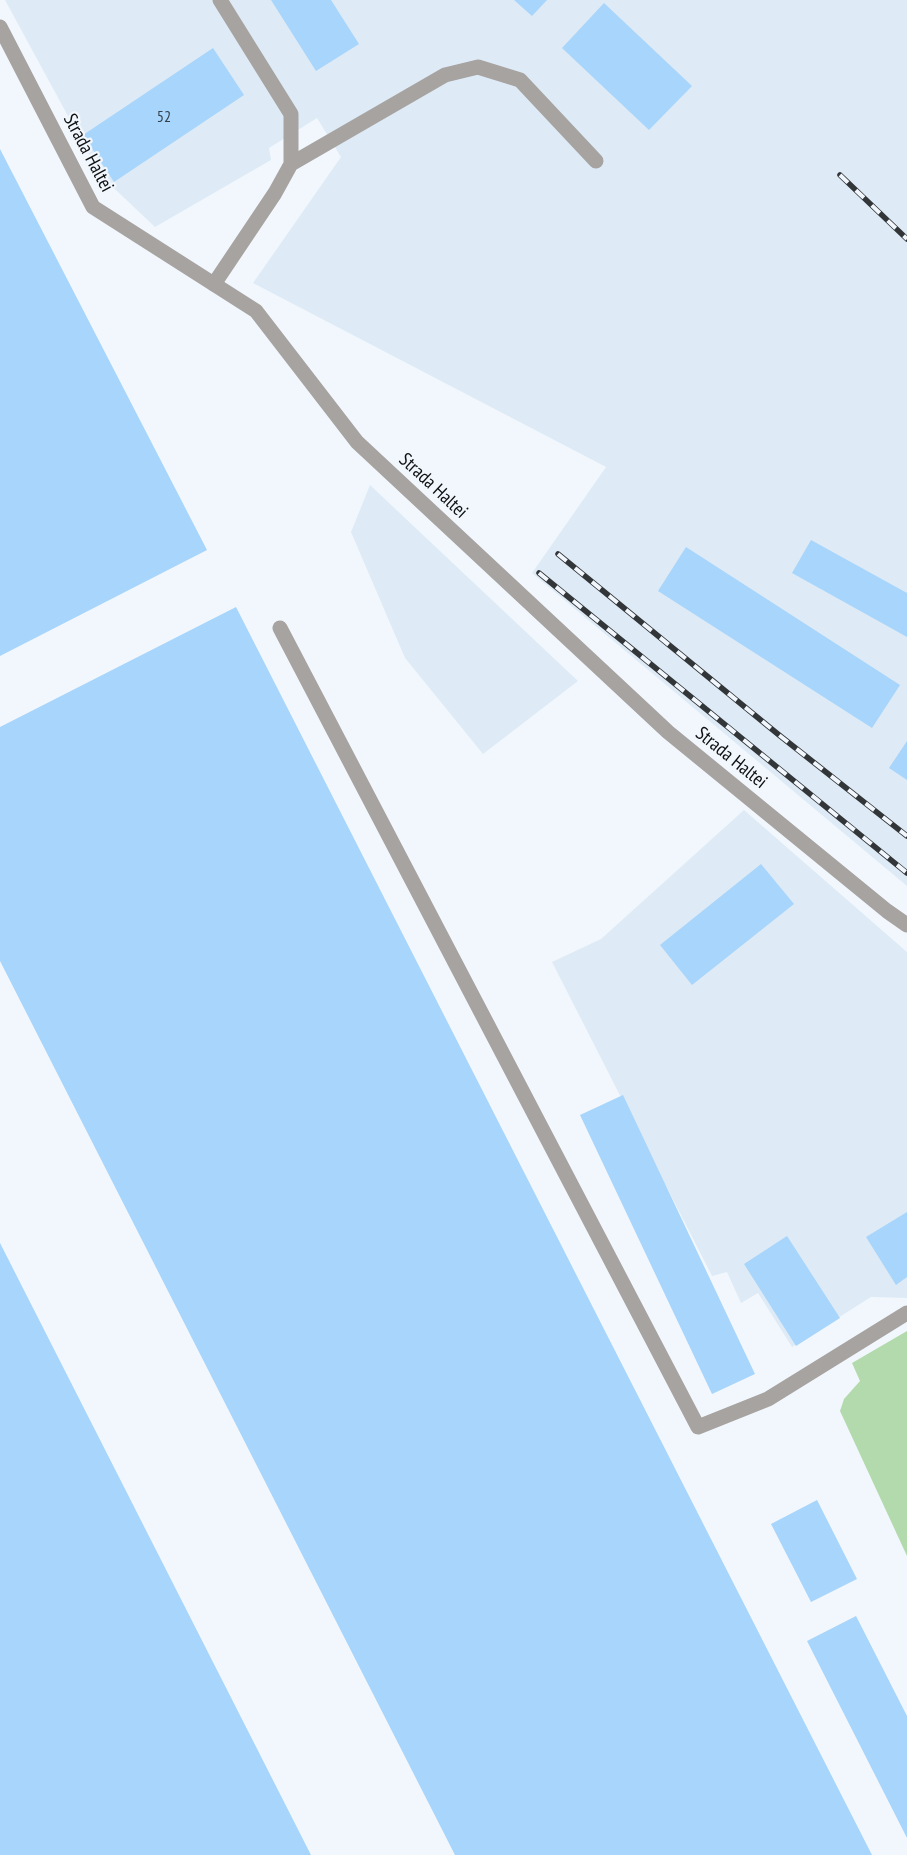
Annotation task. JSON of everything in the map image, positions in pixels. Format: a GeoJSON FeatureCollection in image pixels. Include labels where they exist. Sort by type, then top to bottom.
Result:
{"type":"FeatureCollection","features":[{"type":"Feature","properties":{"kind":"street"},"geometry":{"type":"LineString","coordinates":[[214,284],[275,193],[291,164],[290,114],[220,0]]}},
{"type":"Feature","properties":{"kind":"street","name":"Strada Haltei"},"geometry":{"type":"LineString","coordinates":[[0,27],[93,207],[256,312],[357,442],[668,732],[887,912],[907,925]]}},
{"type":"Feature","properties":{"kind":"street"},"geometry":{"type":"LineString","coordinates":[[291,164],[445,75],[478,67],[520,80],[596,162]]}},
{"type":"Feature","properties":{"kind":"street"},"geometry":{"type":"LineString","coordinates":[[280,628],[698,1427],[768,1399],[907,1313]]}},
{"type":"Feature","properties":{"kind":"shaded area"},"geometry":{"type":"Polygon","coordinates":[[[5,0],[907,0],[907,886],[532,573],[606,467],[253,283],[341,157],[317,118],[269,148],[271,160],[155,227],[100,175],[5,0]]]}},
{"type":"Feature","properties":{"kind":"shaded area"},"geometry":{"type":"Polygon","coordinates":[[[370,485],[578,681],[483,754],[405,658],[351,532],[370,485]]]}},
{"type":"Feature","properties":{"kind":"shaded area"},"geometry":{"type":"Polygon","coordinates":[[[744,810],[907,952],[907,1298],[871,1297],[792,1347],[758,1293],[741,1303],[727,1272],[712,1276],[552,962],[601,939],[744,810]]]}},
{"type":"Feature","properties":{"kind":"green space"},"geometry":{"type":"Polygon","coordinates":[[[907,1331],[907,1556],[840,1411],[844,1399],[860,1381],[852,1363],[907,1331]]]}},
{"type":"Feature","properties":{"kind":"building"},"geometry":{"type":"Polygon","coordinates":[[[271,0],[331,0],[359,44],[316,71],[271,0]]]}},
{"type":"Feature","properties":{"kind":"building"},"geometry":{"type":"Polygon","coordinates":[[[514,0],[547,0],[532,16],[514,0]]]}},
{"type":"Feature","properties":{"kind":"building"},"geometry":{"type":"Polygon","coordinates":[[[604,3],[692,86],[649,130],[562,48],[604,3]]]}},
{"type":"Feature","properties":{"kind":"building"},"geometry":{"type":"Polygon","coordinates":[[[213,48],[244,95],[114,182],[83,135],[213,48]]]}},
{"type":"Feature","properties":{"kind":"building"},"geometry":{"type":"Polygon","coordinates":[[[0,149],[207,550],[0,656],[0,149]]]}},
{"type":"Feature","properties":{"kind":"building"},"geometry":{"type":"Polygon","coordinates":[[[811,540],[907,593],[907,637],[792,573],[811,540]]]}},
{"type":"Feature","properties":{"kind":"building"},"geometry":{"type":"Polygon","coordinates":[[[686,547],[900,685],[872,728],[658,591],[686,547]]]}},
{"type":"Feature","properties":{"kind":"building"},"geometry":{"type":"Polygon","coordinates":[[[236,607],[872,1855],[455,1855],[0,961],[0,727],[236,607]]]}},
{"type":"Feature","properties":{"kind":"building"},"geometry":{"type":"Polygon","coordinates":[[[907,741],[907,780],[889,768],[907,741]]]}},
{"type":"Feature","properties":{"kind":"building"},"geometry":{"type":"Polygon","coordinates":[[[761,864],[794,904],[692,985],[660,945],[761,864]]]}},
{"type":"Feature","properties":{"kind":"building"},"geometry":{"type":"Polygon","coordinates":[[[623,1095],[755,1374],[712,1394],[580,1115],[623,1095]]]}},
{"type":"Feature","properties":{"kind":"building"},"geometry":{"type":"Polygon","coordinates":[[[907,1212],[907,1277],[896,1285],[866,1237],[907,1212]]]}},
{"type":"Feature","properties":{"kind":"building"},"geometry":{"type":"Polygon","coordinates":[[[787,1236],[840,1318],[796,1346],[744,1264],[787,1236]]]}},
{"type":"Feature","properties":{"kind":"building"},"geometry":{"type":"Polygon","coordinates":[[[0,1243],[311,1855],[0,1855],[0,1243]]]}},
{"type":"Feature","properties":{"kind":"building"},"geometry":{"type":"Polygon","coordinates":[[[817,1500],[857,1579],[811,1602],[771,1524],[817,1500]]]}},
{"type":"Feature","properties":{"kind":"building"},"geometry":{"type":"Polygon","coordinates":[[[856,1616],[907,1716],[907,1838],[807,1641],[856,1616]]]}},
{"type":"Feature","properties":{"kind":"railway"},"geometry":{"type":"LineString","coordinates":[[840,175],[907,239]]}},
{"type":"Feature","properties":{"kind":"railway"},"geometry":{"type":"LineString","coordinates":[[558,554],[779,735],[907,836]]}},
{"type":"Feature","properties":{"kind":"railway"},"geometry":{"type":"LineString","coordinates":[[539,573],[907,873]]}}]}
